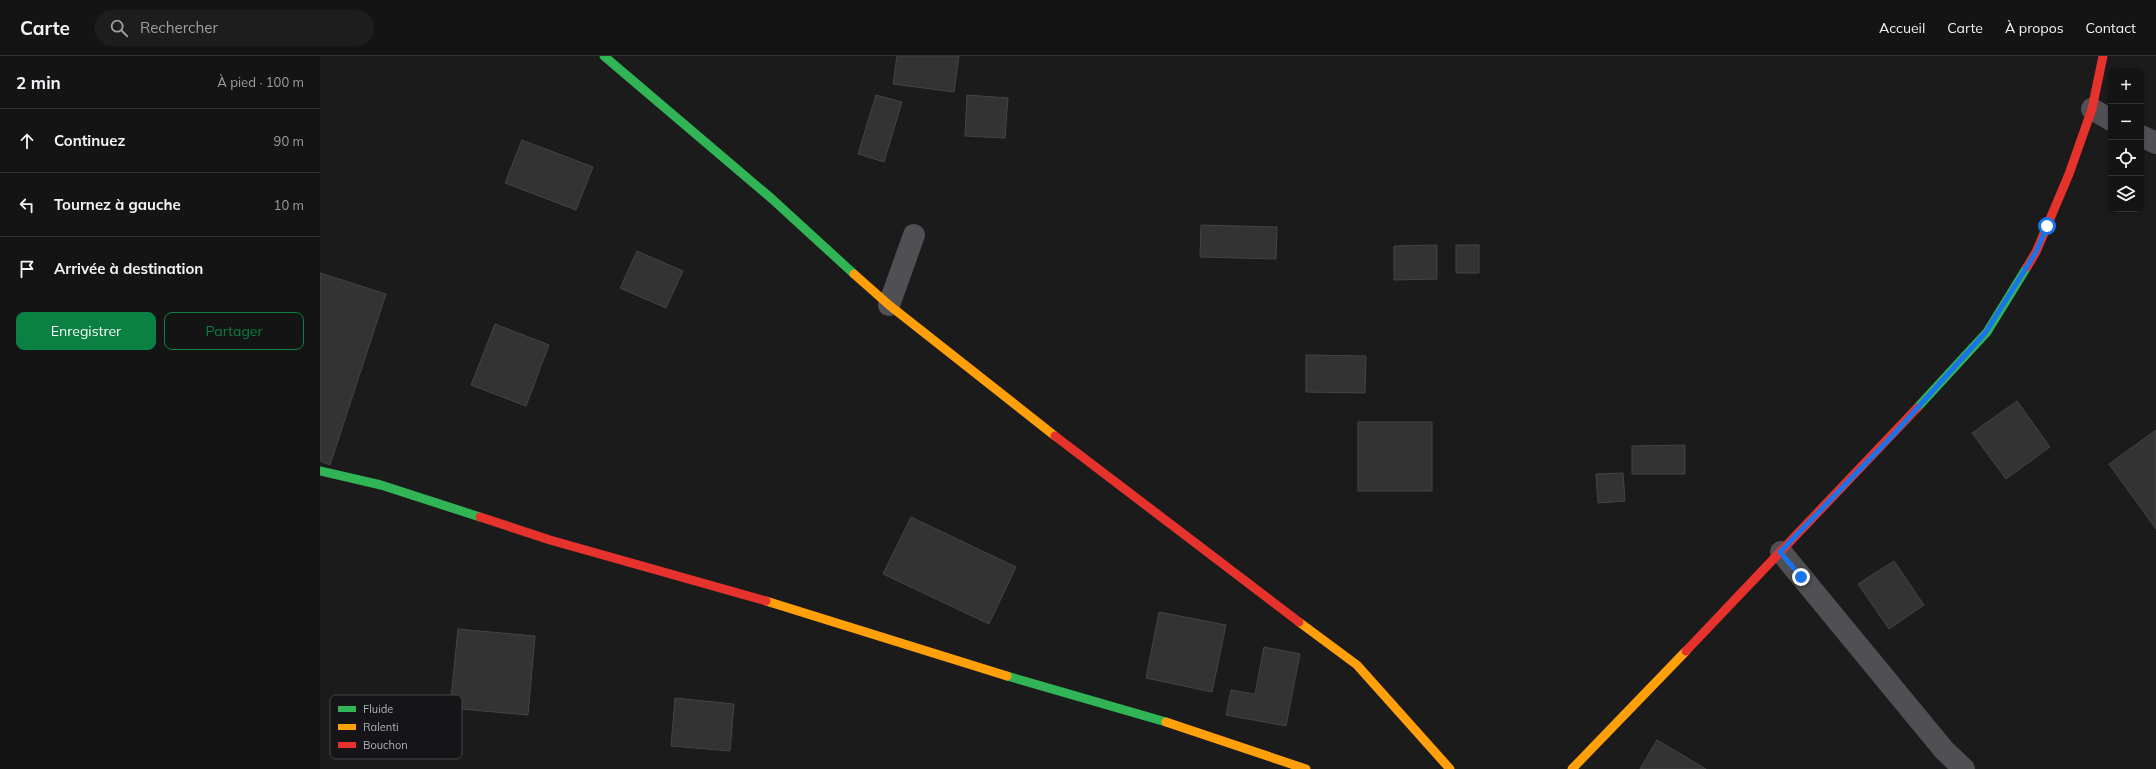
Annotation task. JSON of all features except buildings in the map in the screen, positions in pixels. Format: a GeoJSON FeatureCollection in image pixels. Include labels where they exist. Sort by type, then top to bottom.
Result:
{"type":"FeatureCollection","features":[{"type":"Feature","properties":{"kind":"street"},"geometry":{"type":"LineString","coordinates":[[604,56],[771,198],[889,305],[1101,473],[1357,665],[1450,769]]}},
{"type":"Feature","properties":{"kind":"street"},"geometry":{"type":"LineString","coordinates":[[1572,769],[1892,436],[1986,332],[2036,252],[2069,174],[2092,108],[2103,56]]}},
{"type":"Feature","properties":{"kind":"street"},"geometry":{"type":"LineString","coordinates":[[2092,108],[2108,118]]}},
{"type":"Feature","properties":{"kind":"street"},"geometry":{"type":"LineString","coordinates":[[2144,137],[2156,143]]}},
{"type":"Feature","properties":{"kind":"street"},"geometry":{"type":"LineString","coordinates":[[889,305],[914,235]]}},
{"type":"Feature","properties":{"kind":"street"},"geometry":{"type":"LineString","coordinates":[[320,472],[381,485],[550,540],[746,595],[956,661],[1187,728],[1306,769]]}},
{"type":"Feature","properties":{"kind":"street"},"geometry":{"type":"LineString","coordinates":[[1780,552],[1944,750],[1964,769]]}},
{"type":"Feature","properties":{"kind":"traffic: fast"},"geometry":{"type":"LineString","coordinates":[[604,56],[771,198],[854,274]]}},
{"type":"Feature","properties":{"kind":"traffic: fast"},"geometry":{"type":"LineString","coordinates":[[1917,408],[1987,332],[2027,267]]}},
{"type":"Feature","properties":{"kind":"traffic: fast"},"geometry":{"type":"LineString","coordinates":[[320,471],[381,485],[480,517]]}},
{"type":"Feature","properties":{"kind":"traffic: fast"},"geometry":{"type":"LineString","coordinates":[[1007,676],[1166,722]]}},
{"type":"Feature","properties":{"kind":"traffic: slow"},"geometry":{"type":"LineString","coordinates":[[854,274],[889,305],[1055,436]]}},
{"type":"Feature","properties":{"kind":"traffic: slow"},"geometry":{"type":"LineString","coordinates":[[766,601],[1007,676]]}},
{"type":"Feature","properties":{"kind":"traffic: slow"},"geometry":{"type":"LineString","coordinates":[[1299,622],[1357,665],[1450,769]]}},
{"type":"Feature","properties":{"kind":"traffic: slow"},"geometry":{"type":"LineString","coordinates":[[1572,769],[1686,651]]}},
{"type":"Feature","properties":{"kind":"traffic: slow"},"geometry":{"type":"LineString","coordinates":[[1166,722],[1306,769]]}},
{"type":"Feature","properties":{"kind":"traffic: jam"},"geometry":{"type":"LineString","coordinates":[[2027,267],[2036,252],[2069,174],[2092,109],[2103,56]]}},
{"type":"Feature","properties":{"kind":"traffic: jam"},"geometry":{"type":"LineString","coordinates":[[1686,651],[1917,408]]}},
{"type":"Feature","properties":{"kind":"traffic: jam"},"geometry":{"type":"LineString","coordinates":[[1055,436],[1299,622]]}},
{"type":"Feature","properties":{"kind":"traffic: jam"},"geometry":{"type":"LineString","coordinates":[[480,517],[550,540],[766,601]]}},
{"type":"Feature","properties":{"kind":"route"},"geometry":{"type":"LineString","coordinates":[[1801,577],[1780,552],[1892,436],[1986,332],[2036,252],[2047,226]]}}]}
